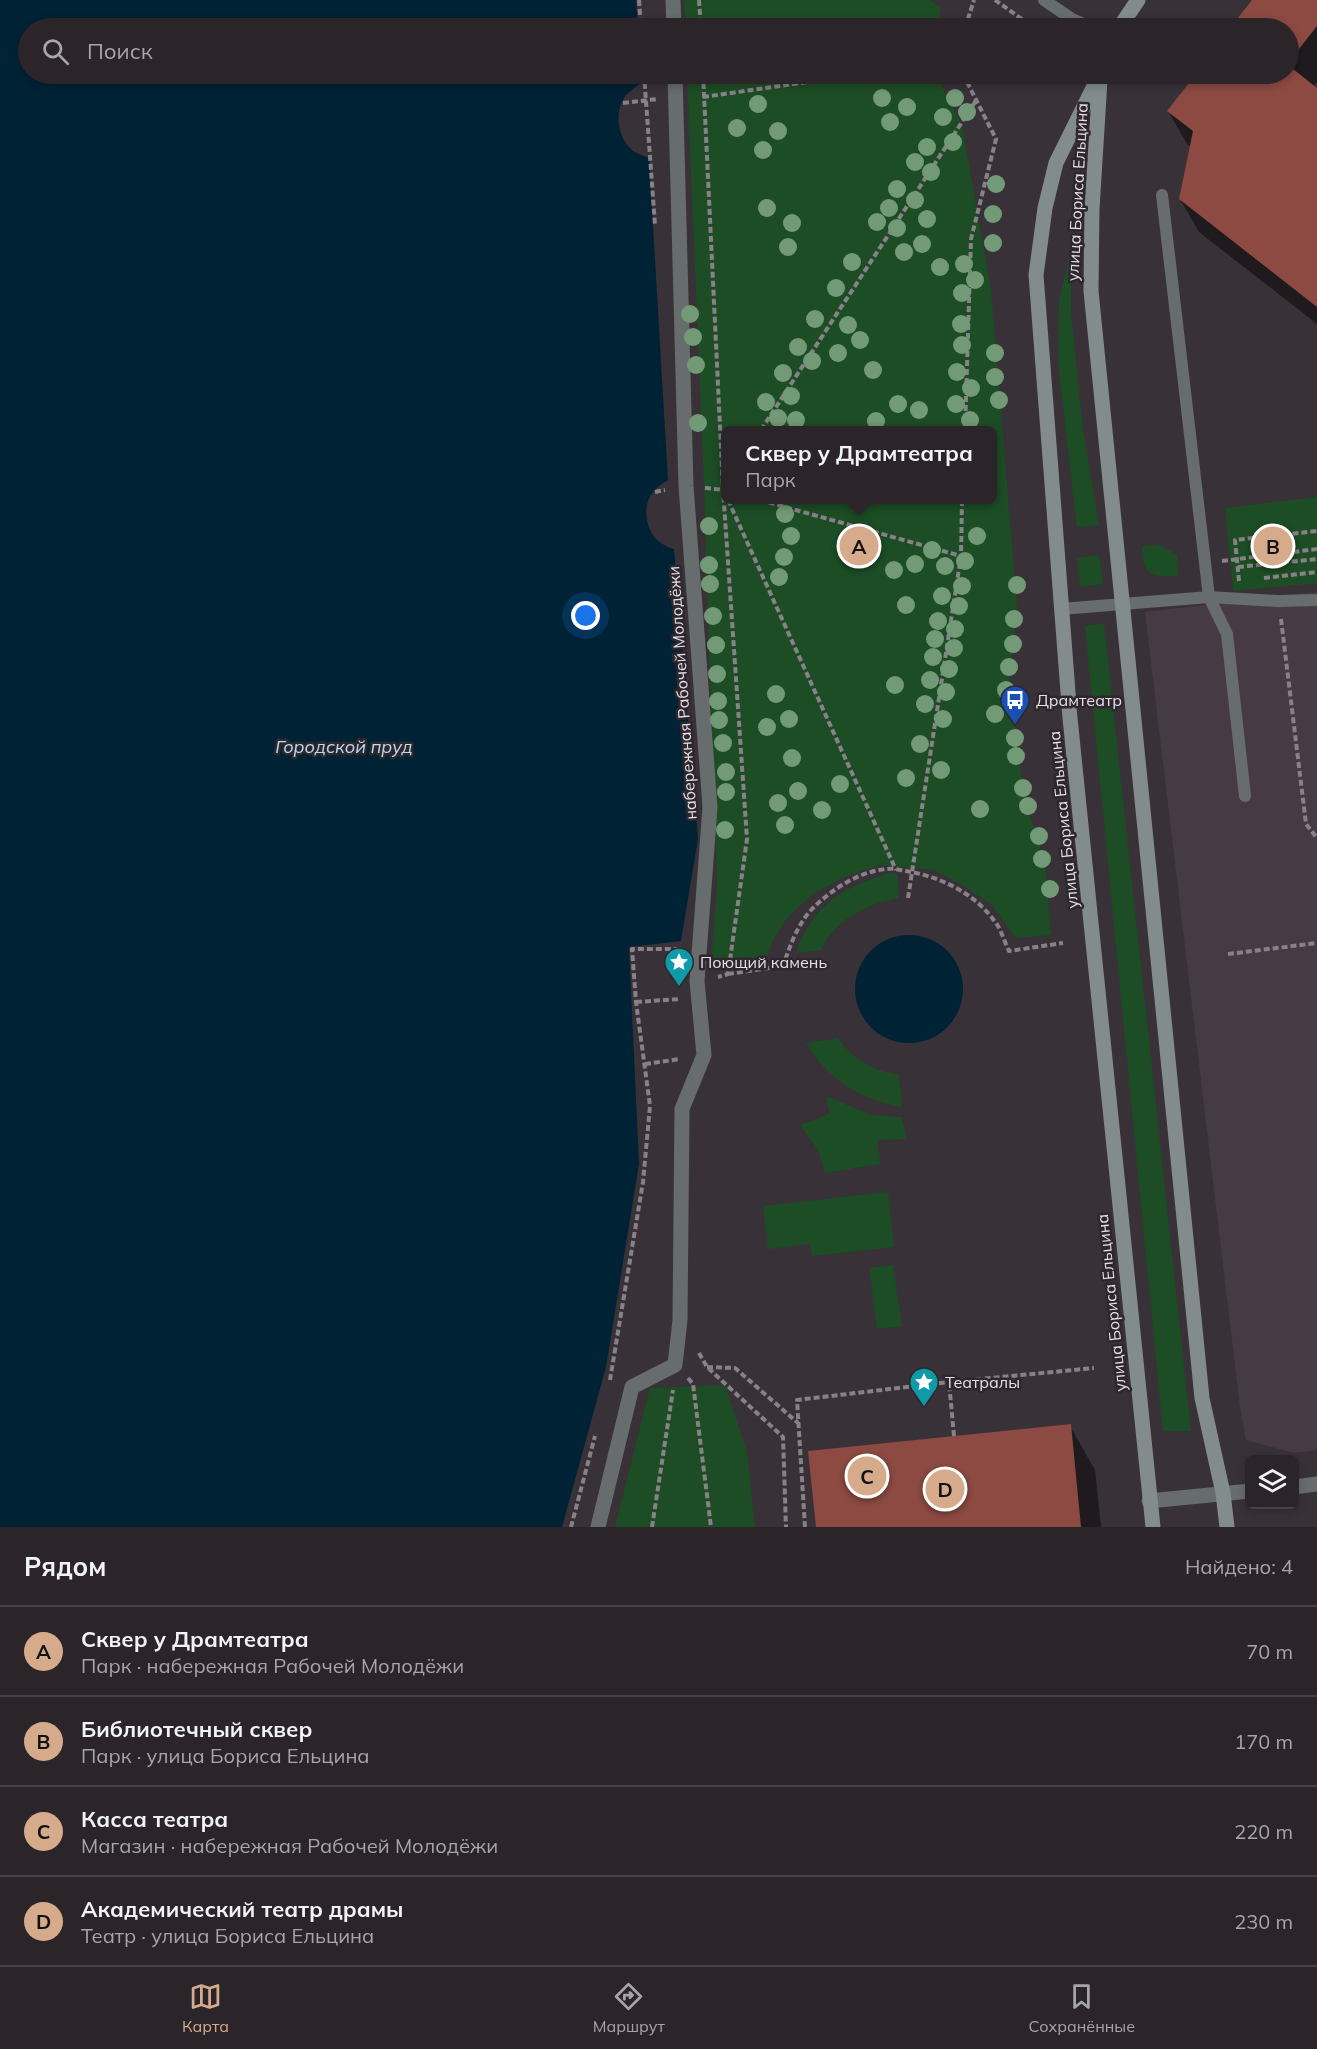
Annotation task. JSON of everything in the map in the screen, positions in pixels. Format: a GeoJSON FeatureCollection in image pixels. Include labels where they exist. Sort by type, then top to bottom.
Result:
{"type":"FeatureCollection","features":[{"type":"Feature","properties":{"kind":"street"},"geometry":{"type":"LineString","coordinates":[[673,0],[674,18]]}},
{"type":"Feature","properties":{"kind":"street"},"geometry":{"type":"LineString","coordinates":[[1126,18],[1138,0]]}},
{"type":"Feature","properties":{"kind":"street","name":"набережная Рабочей Молодёжи"},"geometry":{"type":"LineString","coordinates":[[675,84],[686,486],[710,807],[697,981],[704,1055],[682,1109],[680,1320],[675,1365]]}},
{"type":"Feature","properties":{"kind":"street","name":"улица Бориса Ельцина"},"geometry":{"type":"LineString","coordinates":[[1095,84],[1056,164],[1045,208],[1036,275],[1070,718],[1152,1527]]}},
{"type":"Feature","properties":{"kind":"street","name":"улица Бориса Ельцина"},"geometry":{"type":"LineString","coordinates":[[1099,84],[1092,209],[1091,291],[1202,1398],[1223,1493],[1227,1527]]}},
{"type":"Feature","properties":{"kind":"street"},"geometry":{"type":"LineString","coordinates":[[598,1527],[632,1387],[675,1365]]}},
{"type":"Feature","properties":{"kind":"street"},"geometry":{"type":"LineString","coordinates":[[1299,1486],[1317,1484]]}},
{"type":"Feature","properties":{"kind":"street"},"geometry":{"type":"LineString","coordinates":[[1149,1501],[1245,1491]]}},
{"type":"Feature","properties":{"kind":"lane"},"geometry":{"type":"LineString","coordinates":[[1044,0],[1071,18]]}},
{"type":"Feature","properties":{"kind":"lane"},"geometry":{"type":"LineString","coordinates":[[1162,195],[1209,597],[1227,634],[1245,796]]}},
{"type":"Feature","properties":{"kind":"lane"},"geometry":{"type":"LineString","coordinates":[[1061,609],[1209,597],[1278,601],[1317,600]]}},
{"type":"Feature","properties":{"kind":"path"},"geometry":{"type":"LineString","coordinates":[[639,0],[640,18]]}},
{"type":"Feature","properties":{"kind":"path"},"geometry":{"type":"LineString","coordinates":[[699,0],[700,18]]}},
{"type":"Feature","properties":{"kind":"path"},"geometry":{"type":"LineString","coordinates":[[968,18],[974,0]]}},
{"type":"Feature","properties":{"kind":"path"},"geometry":{"type":"LineString","coordinates":[[995,0],[1020,18]]}},
{"type":"Feature","properties":{"kind":"path"},"geometry":{"type":"LineString","coordinates":[[645,84],[655,227]]}},
{"type":"Feature","properties":{"kind":"path"},"geometry":{"type":"LineString","coordinates":[[703,84],[721,428]]}},
{"type":"Feature","properties":{"kind":"path"},"geometry":{"type":"LineString","coordinates":[[704,97],[794,84]]}},
{"type":"Feature","properties":{"kind":"path"},"geometry":{"type":"LineString","coordinates":[[965,426],[971,239],[996,139],[969,84]]}},
{"type":"Feature","properties":{"kind":"path"},"geometry":{"type":"LineString","coordinates":[[764,426],[977,99]]}},
{"type":"Feature","properties":{"kind":"path"},"geometry":{"type":"LineString","coordinates":[[623,104],[646,101]]}},
{"type":"Feature","properties":{"kind":"path"},"geometry":{"type":"LineString","coordinates":[[725,504],[747,839],[728,975]]}},
{"type":"Feature","properties":{"kind":"path"},"geometry":{"type":"LineString","coordinates":[[730,504],[896,870]]}},
{"type":"Feature","properties":{"kind":"path"},"geometry":{"type":"LineString","coordinates":[[774,504],[961,556]]}},
{"type":"Feature","properties":{"kind":"path"},"geometry":{"type":"LineString","coordinates":[[908,898],[961,556],[962,504]]}},
{"type":"Feature","properties":{"kind":"path"},"geometry":{"type":"LineString","coordinates":[[1250,580],[1239,581],[1235,540],[1317,531]]}},
{"type":"Feature","properties":{"kind":"path"},"geometry":{"type":"LineString","coordinates":[[1237,558],[1317,549]]}},
{"type":"Feature","properties":{"kind":"path"},"geometry":{"type":"LineString","coordinates":[[1238,567],[1317,559]]}},
{"type":"Feature","properties":{"kind":"path"},"geometry":{"type":"LineString","coordinates":[[1261,579],[1317,572]]}},
{"type":"Feature","properties":{"kind":"path"},"geometry":{"type":"LineString","coordinates":[[1278,601],[1306,824],[1317,838]]}},
{"type":"Feature","properties":{"kind":"path"},"geometry":{"type":"LineString","coordinates":[[697,981],[783,966],[795,933],[810,911],[833,889],[868,873],[888,869],[936,878],[955,886],[977,903],[998,926],[1009,951],[1063,943]]}},
{"type":"Feature","properties":{"kind":"path"},"geometry":{"type":"LineString","coordinates":[[1228,954],[1317,943]]}},
{"type":"Feature","properties":{"kind":"path"},"geometry":{"type":"LineString","coordinates":[[608,1391],[614,1368],[643,1182],[650,1106],[636,1002],[632,949],[682,949]]}},
{"type":"Feature","properties":{"kind":"path"},"geometry":{"type":"LineString","coordinates":[[636,1002],[667,1000]]}},
{"type":"Feature","properties":{"kind":"path"},"geometry":{"type":"LineString","coordinates":[[645,1064],[675,1059]]}},
{"type":"Feature","properties":{"kind":"path"},"geometry":{"type":"LineString","coordinates":[[680,1320],[707,1367],[783,1437],[786,1527]]}},
{"type":"Feature","properties":{"kind":"path"},"geometry":{"type":"LineString","coordinates":[[652,1527],[675,1365]]}},
{"type":"Feature","properties":{"kind":"path"},"geometry":{"type":"LineString","coordinates":[[675,1365],[693,1384],[711,1527]]}},
{"type":"Feature","properties":{"kind":"path"},"geometry":{"type":"LineString","coordinates":[[707,1367],[735,1368],[798,1424]]}},
{"type":"Feature","properties":{"kind":"path"},"geometry":{"type":"LineString","coordinates":[[805,1527],[797,1400],[1094,1368]]}},
{"type":"Feature","properties":{"kind":"path"},"geometry":{"type":"LineString","coordinates":[[949,1382],[954,1436]]}},
{"type":"Feature","properties":{"kind":"path"},"geometry":{"type":"LineString","coordinates":[[572,1527],[596,1436]]}},
{"type":"Feature","properties":{"kind":"shaded area"},"geometry":{"type":"Polygon","coordinates":[[[1317,592],[1317,1450],[1294,1453],[1246,1440],[1240,1407],[1145,612],[1317,592]]]}},
{"type":"Feature","properties":{"kind":"green space"},"geometry":{"type":"Polygon","coordinates":[[[684,0],[930,0],[941,8],[938,18],[685,18],[684,0]]]}},
{"type":"Feature","properties":{"kind":"green space"},"geometry":{"type":"Polygon","coordinates":[[[687,84],[940,84],[962,125],[991,290],[1017,605],[1009,678],[1024,796],[1045,863],[1051,935],[1016,938],[992,905],[959,883],[934,870],[880,865],[842,878],[813,894],[787,918],[772,942],[766,961],[711,966],[717,887],[687,84]]]}},
{"type":"Feature","properties":{"kind":"green space"},"geometry":{"type":"Polygon","coordinates":[[[1071,250],[1071,312],[1083,430],[1099,525],[1077,527],[1058,363],[1059,301],[1071,250]]]}},
{"type":"Feature","properties":{"kind":"green space"},"geometry":{"type":"Polygon","coordinates":[[[1317,497],[1317,583],[1233,591],[1225,508],[1317,497]]]}},
{"type":"Feature","properties":{"kind":"green space"},"geometry":{"type":"Polygon","coordinates":[[[1160,545],[1177,555],[1178,576],[1155,575],[1146,569],[1142,546],[1160,545]]]}},
{"type":"Feature","properties":{"kind":"green space"},"geometry":{"type":"Polygon","coordinates":[[[1099,555],[1103,584],[1080,587],[1077,558],[1099,555]]]}},
{"type":"Feature","properties":{"kind":"green space"},"geometry":{"type":"Polygon","coordinates":[[[1104,623],[1191,1431],[1163,1431],[1085,626],[1104,623]]]}},
{"type":"Feature","properties":{"kind":"green space"},"geometry":{"type":"Polygon","coordinates":[[[890,873],[897,874],[899,898],[875,904],[853,915],[835,930],[821,950],[796,953],[811,922],[831,900],[857,885],[890,873]]]}},
{"type":"Feature","properties":{"kind":"green space"},"geometry":{"type":"Polygon","coordinates":[[[838,1038],[850,1053],[864,1063],[899,1075],[902,1107],[872,1099],[846,1086],[824,1067],[806,1043],[838,1038]]]}},
{"type":"Feature","properties":{"kind":"green space"},"geometry":{"type":"Polygon","coordinates":[[[826,1096],[871,1115],[902,1117],[907,1139],[877,1140],[880,1164],[825,1173],[818,1150],[800,1125],[830,1114],[826,1096]]]}},
{"type":"Feature","properties":{"kind":"green space"},"geometry":{"type":"Polygon","coordinates":[[[888,1192],[894,1247],[812,1256],[810,1244],[768,1249],[763,1206],[888,1192]]]}},
{"type":"Feature","properties":{"kind":"green space"},"geometry":{"type":"Polygon","coordinates":[[[893,1265],[902,1326],[877,1329],[869,1268],[893,1265]]]}},
{"type":"Feature","properties":{"kind":"green space"},"geometry":{"type":"Polygon","coordinates":[[[725,1385],[747,1452],[755,1527],[615,1527],[650,1388],[725,1385]]]}},
{"type":"Feature","properties":{"kind":"water","name":"Городской пруд"},"geometry":{"type":"Polygon","coordinates":[[[0,0],[636,0],[637,18],[18,18],[18,84],[640,84],[624,98],[618,118],[623,139],[627,145],[649,158],[668,480],[653,492],[646,512],[649,526],[656,539],[674,549],[698,839],[681,941],[629,947],[639,1164],[606,1367],[562,1527],[0,1527],[0,0]]]}},
{"type":"Feature","properties":{"kind":"water"},"geometry":{"type":"Polygon","coordinates":[[[909,935],[930,939],[947,951],[959,968],[963,989],[959,1010],[947,1027],[930,1039],[909,1043],[888,1039],[871,1027],[859,1010],[855,989],[859,968],[871,951],[888,939],[909,935]]]}},
{"type":"Feature","properties":{"kind":"building"},"geometry":{"type":"Polygon","coordinates":[[[1252,0],[1317,0],[1317,26],[1299,49],[1299,18],[1238,18],[1252,0]]]}},
{"type":"Feature","properties":{"kind":"building"},"geometry":{"type":"Polygon","coordinates":[[[1299,74],[1317,88],[1317,307],[1179,199],[1193,131],[1167,111],[1188,84],[1299,84],[1299,74]]]}},
{"type":"Feature","properties":{"kind":"building"},"geometry":{"type":"Polygon","coordinates":[[[1071,1424],[1081,1527],[816,1527],[808,1451],[1071,1424]]]}},
{"type":"Feature","properties":{"kind":"place","name":"Сквер у Драмтеатра"},"geometry":{"type":"Point","coordinates":[859,546]}},
{"type":"Feature","properties":{"kind":"place","name":"Библиотечный сквер"},"geometry":{"type":"Point","coordinates":[1273,546]}},
{"type":"Feature","properties":{"kind":"place","name":"Драмтеатр"},"geometry":{"type":"Point","coordinates":[1015,726]}},
{"type":"Feature","properties":{"kind":"place","name":"Поющий камень"},"geometry":{"type":"Point","coordinates":[679,988]}},
{"type":"Feature","properties":{"kind":"place","name":"Театралы"},"geometry":{"type":"Point","coordinates":[924,1408]}},
{"type":"Feature","properties":{"kind":"place","name":"Касса театра"},"geometry":{"type":"Point","coordinates":[867,1476]}},
{"type":"Feature","properties":{"kind":"place","name":"Академический театр драмы"},"geometry":{"type":"Point","coordinates":[945,1489]}}]}
